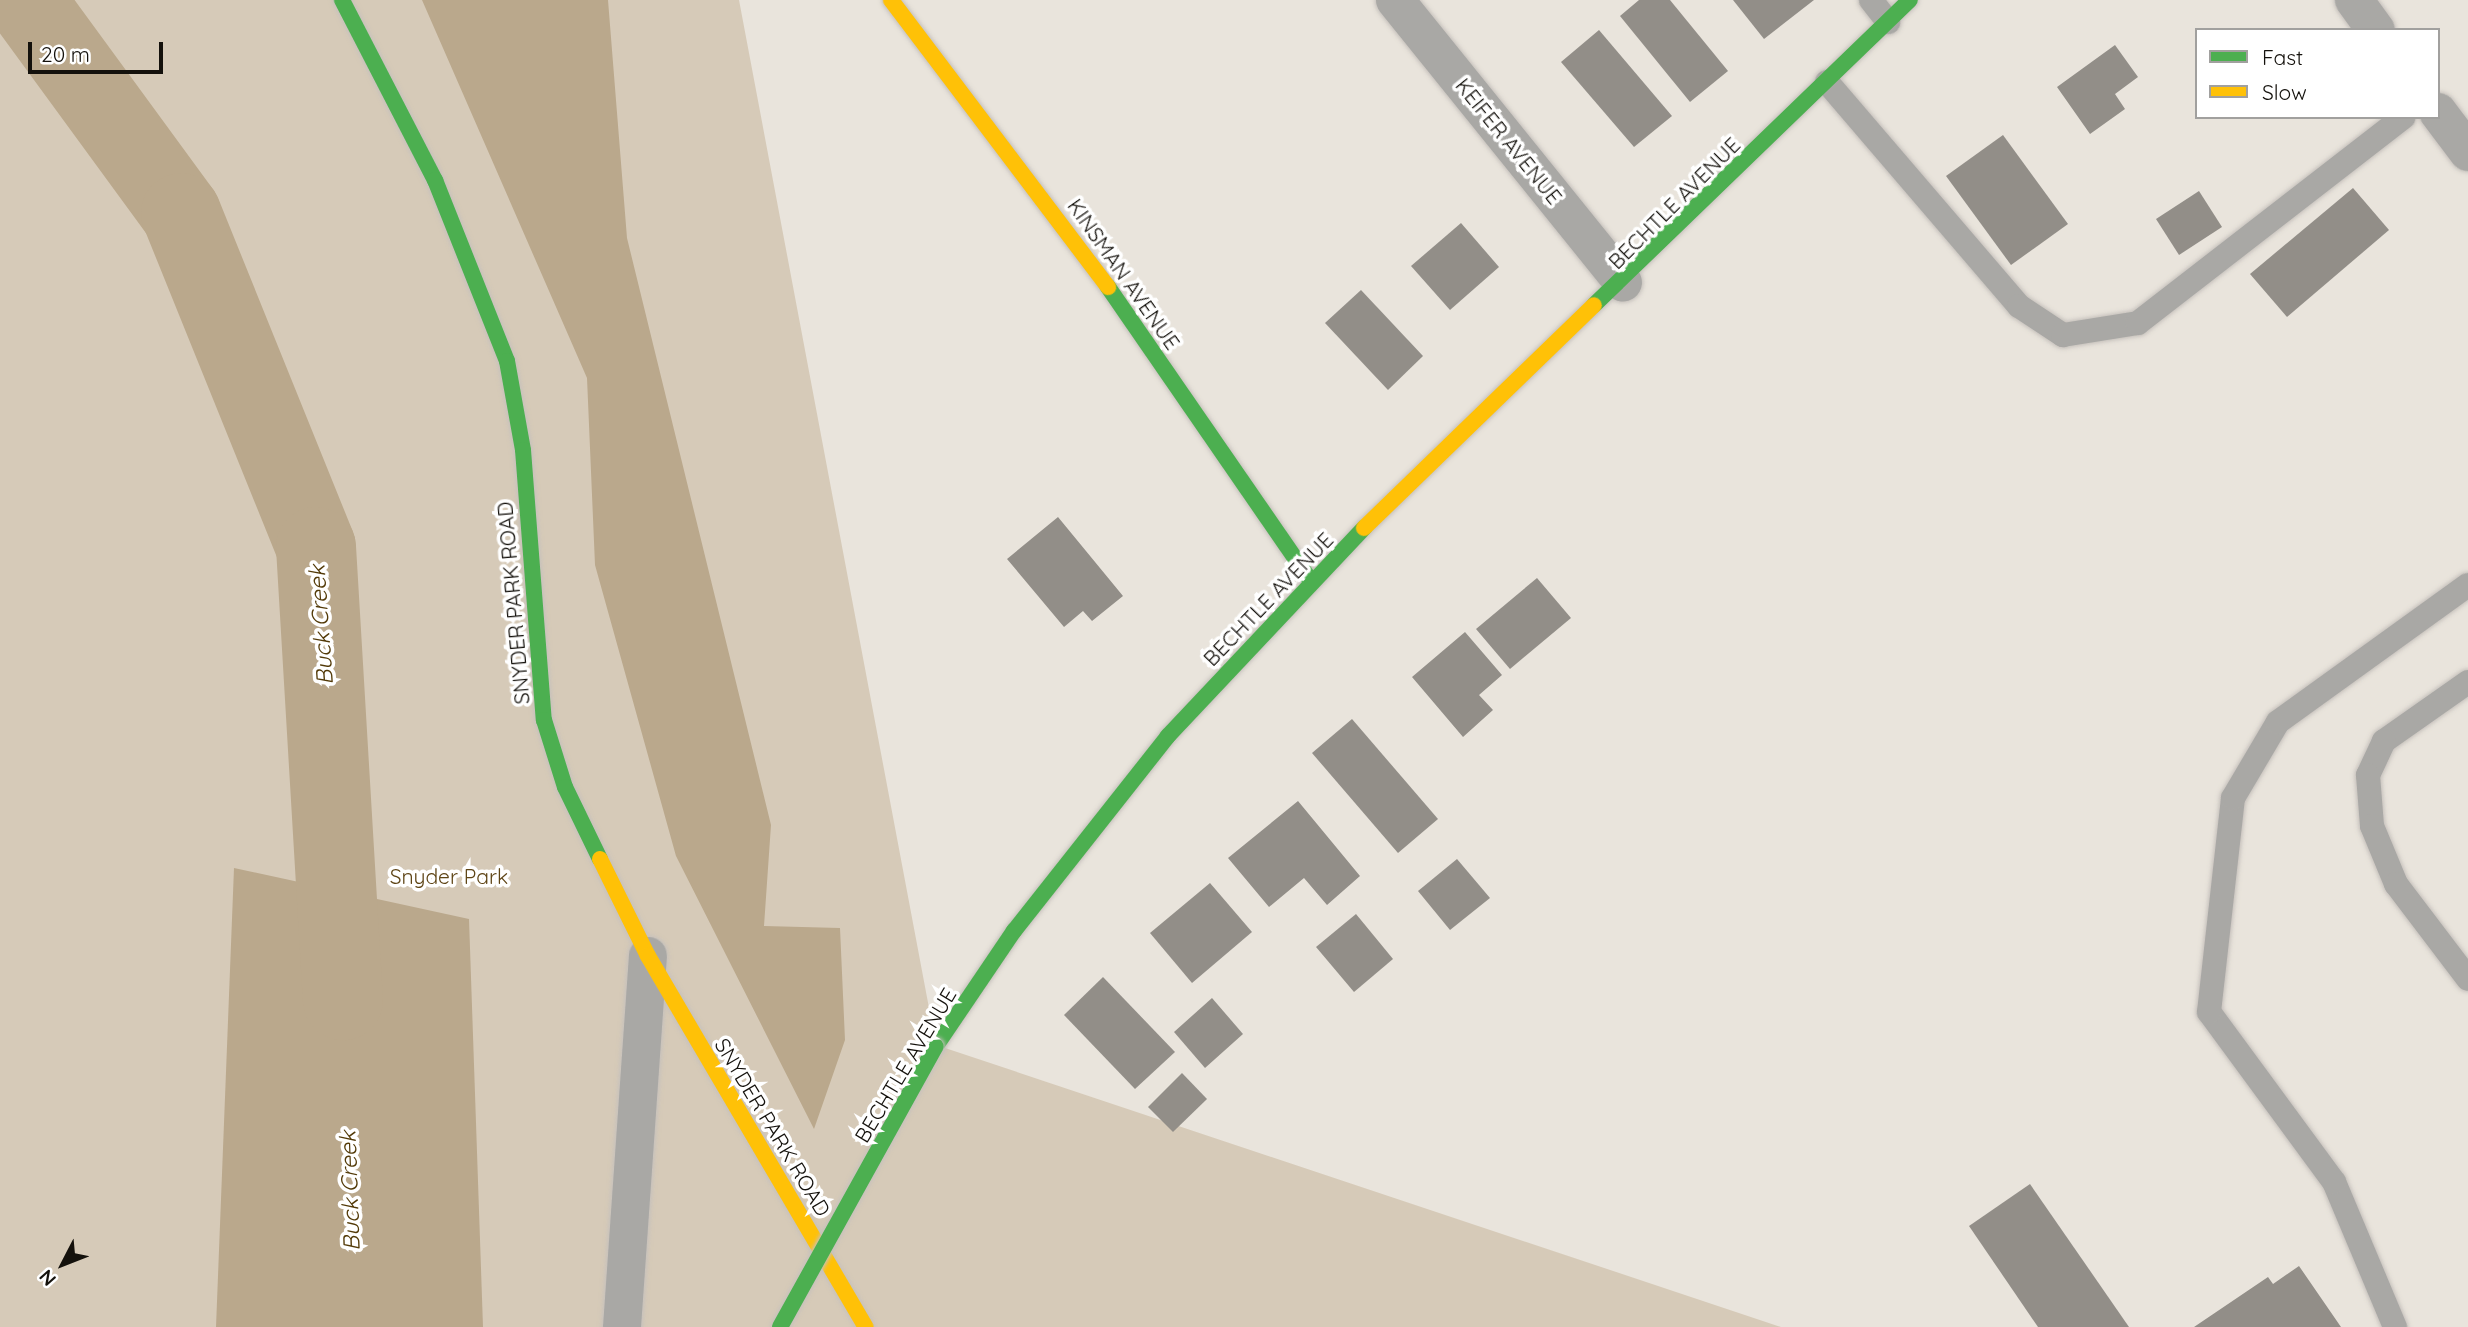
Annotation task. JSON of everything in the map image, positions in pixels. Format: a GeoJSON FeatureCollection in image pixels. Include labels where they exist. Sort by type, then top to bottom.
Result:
{"type":"FeatureCollection","features":[{"type":"Feature","properties":{"kind":"street","name":"SNYDER PARK ROAD"},"geometry":{"type":"LineString","coordinates":[[342,0],[435,180],[507,361],[523,450],[544,720],[565,787],[648,957],[866,1327]]}},
{"type":"Feature","properties":{"kind":"street","name":"KINSMAN AVENUE"},"geometry":{"type":"LineString","coordinates":[[891,0],[1056,212],[1310,580]]}},
{"type":"Feature","properties":{"kind":"street","name":"KEIFER AVENUE"},"geometry":{"type":"LineString","coordinates":[[1395,0],[1623,283]]}},
{"type":"Feature","properties":{"kind":"street","name":"BECHTLE AVENUE"},"geometry":{"type":"LineString","coordinates":[[780,1327],[936,1045],[1014,931],[1168,736],[1310,580],[1623,283],[1910,0]]}},
{"type":"Feature","properties":{"kind":"street"},"geometry":{"type":"LineString","coordinates":[[2354,0],[2375,28]]}},
{"type":"Feature","properties":{"kind":"street"},"geometry":{"type":"LineString","coordinates":[[2440,115],[2468,152]]}},
{"type":"Feature","properties":{"kind":"street"},"geometry":{"type":"LineString","coordinates":[[622,1327],[648,957]]}},
{"type":"Feature","properties":{"kind":"lane"},"geometry":{"type":"LineString","coordinates":[[1871,0],[1888,22]]}},
{"type":"Feature","properties":{"kind":"lane"},"geometry":{"type":"LineString","coordinates":[[1827,82],[2019,306],[2063,335],[2138,323],[2401,119]]}},
{"type":"Feature","properties":{"kind":"lane"},"geometry":{"type":"LineString","coordinates":[[2395,1327],[2334,1182],[2209,1013],[2233,798],[2278,722],[2468,585]]}},
{"type":"Feature","properties":{"kind":"lane"},"geometry":{"type":"LineString","coordinates":[[2468,682],[2384,741],[2368,775],[2372,826],[2396,884],[2468,979]]}},
{"type":"Feature","properties":{"kind":"green space","name":"Snyder Park"},"geometry":{"type":"Polygon","coordinates":[[[0,0],[739,0],[936,1045],[1781,1327],[0,1327],[0,0]]]}},
{"type":"Feature","properties":{"kind":"water"},"geometry":{"type":"Polygon","coordinates":[[[422,0],[608,0],[627,238],[771,825],[764,926],[840,928],[845,1040],[814,1129],[676,856],[595,565],[587,378],[422,0]]]}},
{"type":"Feature","properties":{"kind":"water"},"geometry":{"type":"Polygon","coordinates":[[[234,868],[469,919],[483,1327],[216,1327],[234,868]]]}},
{"type":"Feature","properties":{"kind":"building"},"geometry":{"type":"Polygon","coordinates":[[[1639,0],[1670,0],[1728,71],[1690,102],[1620,16],[1639,0]]]}},
{"type":"Feature","properties":{"kind":"building"},"geometry":{"type":"Polygon","coordinates":[[[1733,0],[1814,0],[1764,39],[1733,0]]]}},
{"type":"Feature","properties":{"kind":"building"},"geometry":{"type":"Polygon","coordinates":[[[1599,30],[1672,116],[1634,147],[1561,62],[1599,30]]]}},
{"type":"Feature","properties":{"kind":"building"},"geometry":{"type":"Polygon","coordinates":[[[2115,45],[2138,77],[2115,94],[2125,109],[2090,134],[2057,87],[2115,45]]]}},
{"type":"Feature","properties":{"kind":"building"},"geometry":{"type":"Polygon","coordinates":[[[2003,135],[2068,224],[2011,265],[1946,176],[2003,135]]]}},
{"type":"Feature","properties":{"kind":"building"},"geometry":{"type":"Polygon","coordinates":[[[2353,188],[2389,230],[2287,317],[2250,274],[2353,188]]]}},
{"type":"Feature","properties":{"kind":"building"},"geometry":{"type":"Polygon","coordinates":[[[2199,191],[2222,227],[2179,255],[2156,219],[2199,191]]]}},
{"type":"Feature","properties":{"kind":"building"},"geometry":{"type":"Polygon","coordinates":[[[1461,223],[1499,267],[1450,310],[1411,266],[1461,223]]]}},
{"type":"Feature","properties":{"kind":"building"},"geometry":{"type":"Polygon","coordinates":[[[1361,290],[1423,356],[1388,390],[1325,323],[1361,290]]]}},
{"type":"Feature","properties":{"kind":"building"},"geometry":{"type":"Polygon","coordinates":[[[1058,517],[1123,596],[1092,621],[1083,611],[1064,627],[1007,559],[1058,517]]]}},
{"type":"Feature","properties":{"kind":"building"},"geometry":{"type":"Polygon","coordinates":[[[1537,578],[1571,618],[1510,669],[1476,629],[1537,578]]]}},
{"type":"Feature","properties":{"kind":"building"},"geometry":{"type":"Polygon","coordinates":[[[1465,632],[1502,675],[1479,695],[1493,710],[1463,737],[1412,677],[1465,632]]]}},
{"type":"Feature","properties":{"kind":"building"},"geometry":{"type":"Polygon","coordinates":[[[1352,719],[1438,819],[1398,853],[1312,753],[1352,719]]]}},
{"type":"Feature","properties":{"kind":"building"},"geometry":{"type":"Polygon","coordinates":[[[1298,801],[1360,876],[1327,905],[1304,878],[1269,907],[1228,858],[1298,801]]]}},
{"type":"Feature","properties":{"kind":"building"},"geometry":{"type":"Polygon","coordinates":[[[1457,859],[1490,898],[1450,930],[1418,891],[1457,859]]]}},
{"type":"Feature","properties":{"kind":"building"},"geometry":{"type":"Polygon","coordinates":[[[1210,883],[1252,932],[1192,983],[1150,933],[1210,883]]]}},
{"type":"Feature","properties":{"kind":"building"},"geometry":{"type":"Polygon","coordinates":[[[1356,914],[1393,959],[1354,992],[1316,947],[1356,914]]]}},
{"type":"Feature","properties":{"kind":"building"},"geometry":{"type":"Polygon","coordinates":[[[1103,977],[1175,1052],[1135,1089],[1064,1015],[1103,977]]]}},
{"type":"Feature","properties":{"kind":"building"},"geometry":{"type":"Polygon","coordinates":[[[1212,998],[1243,1034],[1205,1068],[1174,1032],[1212,998]]]}},
{"type":"Feature","properties":{"kind":"building"},"geometry":{"type":"Polygon","coordinates":[[[1182,1073],[1207,1099],[1173,1132],[1148,1107],[1182,1073]]]}},
{"type":"Feature","properties":{"kind":"building"},"geometry":{"type":"Polygon","coordinates":[[[2030,1184],[2129,1327],[2038,1327],[1969,1226],[2030,1184]]]}},
{"type":"Feature","properties":{"kind":"building"},"geometry":{"type":"Polygon","coordinates":[[[2299,1266],[2341,1327],[2194,1327],[2268,1277],[2273,1284],[2299,1266]]]}},
{"type":"Feature","properties":{"kind":"waterway","name":"Buck Creek"},"geometry":{"type":"LineString","coordinates":[[25,0],[181,213],[316,547],[343,1000]]}},
{"type":"Feature","properties":{"kind":"traffic: fast"},"geometry":{"type":"LineString","coordinates":[[342,0],[435,180],[507,361],[523,450],[544,720],[565,787],[600,859]]}},
{"type":"Feature","properties":{"kind":"traffic: fast"},"geometry":{"type":"LineString","coordinates":[[1594,305],[1910,0]]}},
{"type":"Feature","properties":{"kind":"traffic: fast"},"geometry":{"type":"LineString","coordinates":[[1108,287],[1310,580]]}},
{"type":"Feature","properties":{"kind":"traffic: fast"},"geometry":{"type":"LineString","coordinates":[[936,1046],[1014,931],[1168,736],[1364,528]]}},
{"type":"Feature","properties":{"kind":"traffic: fast"},"geometry":{"type":"LineString","coordinates":[[780,1327],[936,1046]]}},
{"type":"Feature","properties":{"kind":"traffic: slow"},"geometry":{"type":"LineString","coordinates":[[891,0],[1108,287]]}},
{"type":"Feature","properties":{"kind":"traffic: slow"},"geometry":{"type":"LineString","coordinates":[[1364,528],[1594,305]]}},
{"type":"Feature","properties":{"kind":"traffic: slow"},"geometry":{"type":"LineString","coordinates":[[600,859],[648,956],[866,1327]]}}]}
